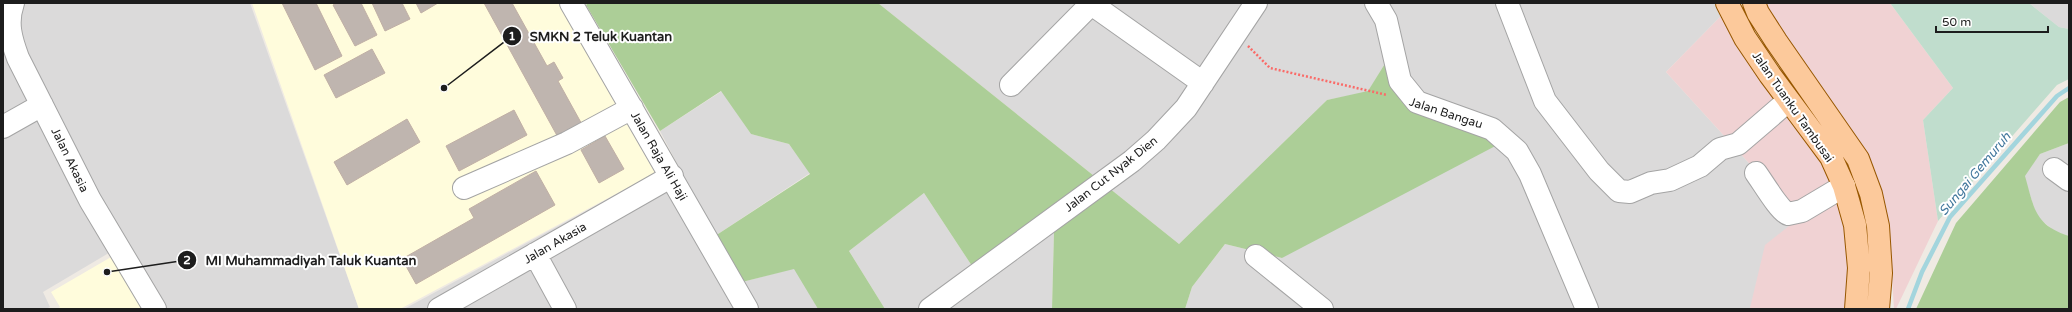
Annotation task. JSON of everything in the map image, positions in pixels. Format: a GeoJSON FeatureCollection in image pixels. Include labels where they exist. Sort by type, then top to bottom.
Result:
{"type":"FeatureCollection","features":[{"type":"Feature","properties":{"kind":"main road","name":"Jalan Tuanku Tambusai"},"geometry":{"type":"LineString","coordinates":[[1727,3],[1745,38],[1788,101],[1831,157],[1844,186],[1855,226],[1859,268],[1856,309]]}},
{"type":"Feature","properties":{"kind":"main road","name":"Jalan Tuanku Tambusai"},"geometry":{"type":"LineString","coordinates":[[1754,3],[1758,13],[1776,41],[1858,159],[1871,194],[1878,226],[1881,273],[1878,309]]}},
{"type":"Feature","properties":{"kind":"street","name":"Jalan Akasia"},"geometry":{"type":"LineString","coordinates":[[13,3],[9,13],[11,38],[18,58],[90,200],[154,309]]}},
{"type":"Feature","properties":{"kind":"street","name":"Jalan Raja Ali Haji"},"geometry":{"type":"LineString","coordinates":[[571,3],[672,176],[747,309]]}},
{"type":"Feature","properties":{"kind":"street"},"geometry":{"type":"LineString","coordinates":[[1011,85],[1090,3],[1204,83]]}},
{"type":"Feature","properties":{"kind":"street","name":"Jalan Cut Nyak Dien"},"geometry":{"type":"LineString","coordinates":[[930,309],[1132,161],[1156,140],[1186,108],[1256,3]]}},
{"type":"Feature","properties":{"kind":"street"},"geometry":{"type":"LineString","coordinates":[[1376,3],[1386,20],[1400,81],[1417,102]]}},
{"type":"Feature","properties":{"kind":"street"},"geometry":{"type":"LineString","coordinates":[[1507,3],[1545,101],[1599,171],[1619,191],[1630,192],[1651,183],[1670,180],[1700,166],[1720,149],[1738,144],[1788,101]]}},
{"type":"Feature","properties":{"kind":"street","name":"Jalan Bangau"},"geometry":{"type":"LineString","coordinates":[[1417,102],[1492,128],[1518,151],[1530,174],[1587,309]]}},
{"type":"Feature","properties":{"kind":"street"},"geometry":{"type":"LineString","coordinates":[[3,127],[42,105]]}},
{"type":"Feature","properties":{"kind":"street"},"geometry":{"type":"LineString","coordinates":[[464,188],[567,143],[632,108]]}},
{"type":"Feature","properties":{"kind":"street"},"geometry":{"type":"LineString","coordinates":[[1756,173],[1771,192],[1781,210],[1788,214],[1802,211],[1844,186]]}},
{"type":"Feature","properties":{"kind":"street","name":"Jalan Akasia"},"geometry":{"type":"LineString","coordinates":[[440,309],[672,176]]}},
{"type":"Feature","properties":{"kind":"street"},"geometry":{"type":"LineString","coordinates":[[535,254],[565,309]]}},
{"type":"Feature","properties":{"kind":"street"},"geometry":{"type":"LineString","coordinates":[[1256,256],[1309,306]]}},
{"type":"Feature","properties":{"kind":"path","name":"Jalan Bangau"},"geometry":{"type":"LineString","coordinates":[[1235,33],[1270,68],[1417,102]]}},
{"type":"Feature","properties":{"kind":"shaded area"},"geometry":{"type":"Polygon","coordinates":[[[5,3],[250,3],[359,309],[161,309],[124,244],[43,292],[50,307],[46,309],[3,309],[3,7],[5,3]]]}},
{"type":"Feature","properties":{"kind":"shaded area"},"geometry":{"type":"Polygon","coordinates":[[[252,3],[558,3],[655,173],[400,309],[359,309],[252,3]]]}},
{"type":"Feature","properties":{"kind":"shaded area"},"geometry":{"type":"Polygon","coordinates":[[[878,3],[1716,3],[1721,16],[1666,72],[1799,218],[1750,308],[1754,309],[1185,309],[1192,287],[1225,244],[1282,258],[1416,106],[1386,62],[1368,92],[1327,100],[1179,244],[878,3]]]}},
{"type":"Feature","properties":{"kind":"shaded area"},"geometry":{"type":"Polygon","coordinates":[[[1764,3],[1890,3],[1953,88],[1923,120],[1938,221],[1896,309],[1894,309],[1889,230],[1764,3]]]}},
{"type":"Feature","properties":{"kind":"shaded area"},"geometry":{"type":"Polygon","coordinates":[[[2029,3],[2069,3],[2069,29],[2059,27],[2029,3]]]}},
{"type":"Feature","properties":{"kind":"shaded area"},"geometry":{"type":"Polygon","coordinates":[[[1721,16],[1767,86],[1828,167],[1849,244],[1845,309],[1750,308],[1765,245],[1799,218],[1666,72],[1721,16]]]}},
{"type":"Feature","properties":{"kind":"shaded area"},"geometry":{"type":"Polygon","coordinates":[[[722,91],[751,134],[789,144],[810,173],[715,236],[660,131],[722,91]]]}},
{"type":"Feature","properties":{"kind":"shaded area"},"geometry":{"type":"Polygon","coordinates":[[[2069,143],[2069,236],[2056,232],[2037,217],[2024,176],[2040,154],[2069,143]]]}},
{"type":"Feature","properties":{"kind":"shaded area"},"geometry":{"type":"Polygon","coordinates":[[[660,171],[737,309],[404,309],[660,171]]]}},
{"type":"Feature","properties":{"kind":"shaded area"},"geometry":{"type":"Polygon","coordinates":[[[924,193],[974,269],[1044,219],[1054,232],[1052,309],[885,309],[849,251],[924,193]]]}},
{"type":"Feature","properties":{"kind":"shaded area"},"geometry":{"type":"Polygon","coordinates":[[[118,253],[151,309],[58,309],[60,307],[51,292],[118,253]]]}},
{"type":"Feature","properties":{"kind":"shaded area"},"geometry":{"type":"Polygon","coordinates":[[[795,268],[818,309],[757,309],[742,282],[795,268]]]}},
{"type":"Feature","properties":{"kind":"green space"},"geometry":{"type":"Polygon","coordinates":[[[588,3],[878,3],[1179,244],[1327,100],[1368,91],[1386,62],[1398,94],[1503,142],[1282,258],[1225,244],[1192,287],[1185,309],[1052,309],[1054,232],[1044,220],[974,269],[924,193],[849,251],[885,309],[818,309],[794,269],[742,282],[715,236],[810,174],[789,144],[751,134],[721,91],[660,131],[586,5],[588,3]]]}},
{"type":"Feature","properties":{"kind":"green space"},"geometry":{"type":"Polygon","coordinates":[[[1890,3],[2029,3],[2059,27],[2069,29],[2069,79],[2057,85],[1938,221],[1923,120],[1953,88],[1890,3]]]}},
{"type":"Feature","properties":{"kind":"green space"},"geometry":{"type":"Polygon","coordinates":[[[2069,97],[2069,143],[2040,154],[2025,176],[2037,214],[2057,232],[2069,236],[2069,309],[1916,309],[1956,223],[2060,102],[2069,97]]]}},
{"type":"Feature","properties":{"kind":"building"},"geometry":{"type":"Polygon","coordinates":[[[282,3],[316,3],[342,56],[315,70],[282,3]]]}},
{"type":"Feature","properties":{"kind":"building"},"geometry":{"type":"Polygon","coordinates":[[[337,3],[361,3],[377,35],[355,46],[333,5],[337,3]]]}},
{"type":"Feature","properties":{"kind":"building"},"geometry":{"type":"Polygon","coordinates":[[[372,3],[402,3],[410,19],[385,31],[372,3]]]}},
{"type":"Feature","properties":{"kind":"building"},"geometry":{"type":"Polygon","coordinates":[[[416,3],[438,3],[421,13],[416,3]]]}},
{"type":"Feature","properties":{"kind":"building"},"geometry":{"type":"Polygon","coordinates":[[[484,3],[512,3],[547,66],[554,62],[563,78],[558,81],[584,128],[560,141],[484,3]]]}},
{"type":"Feature","properties":{"kind":"building"},"geometry":{"type":"Polygon","coordinates":[[[372,49],[385,73],[336,98],[324,75],[372,49]]]}},
{"type":"Feature","properties":{"kind":"building"},"geometry":{"type":"Polygon","coordinates":[[[514,110],[527,135],[459,171],[446,146],[514,110]]]}},
{"type":"Feature","properties":{"kind":"building"},"geometry":{"type":"Polygon","coordinates":[[[407,119],[420,142],[347,185],[334,162],[407,119]]]}},
{"type":"Feature","properties":{"kind":"building"},"geometry":{"type":"Polygon","coordinates":[[[605,136],[624,169],[599,183],[581,150],[605,136]]]}},
{"type":"Feature","properties":{"kind":"building"},"geometry":{"type":"Polygon","coordinates":[[[536,171],[555,205],[416,284],[402,259],[474,218],[469,209],[536,171]]]}},
{"type":"Feature","properties":{"kind":"waterway","name":"Sungai Gemuruh"},"geometry":{"type":"LineString","coordinates":[[1908,309],[1922,272],[1950,217],[2057,96],[2069,88]]}},
{"type":"Feature","properties":{"kind":"place","name":"SMKN 2 Teluk Kuantan"},"geometry":{"type":"Point","coordinates":[444,88]}},
{"type":"Feature","properties":{"kind":"place","name":"MI Muhammadiyah Taluk Kuantan"},"geometry":{"type":"Point","coordinates":[107,272]}}]}
